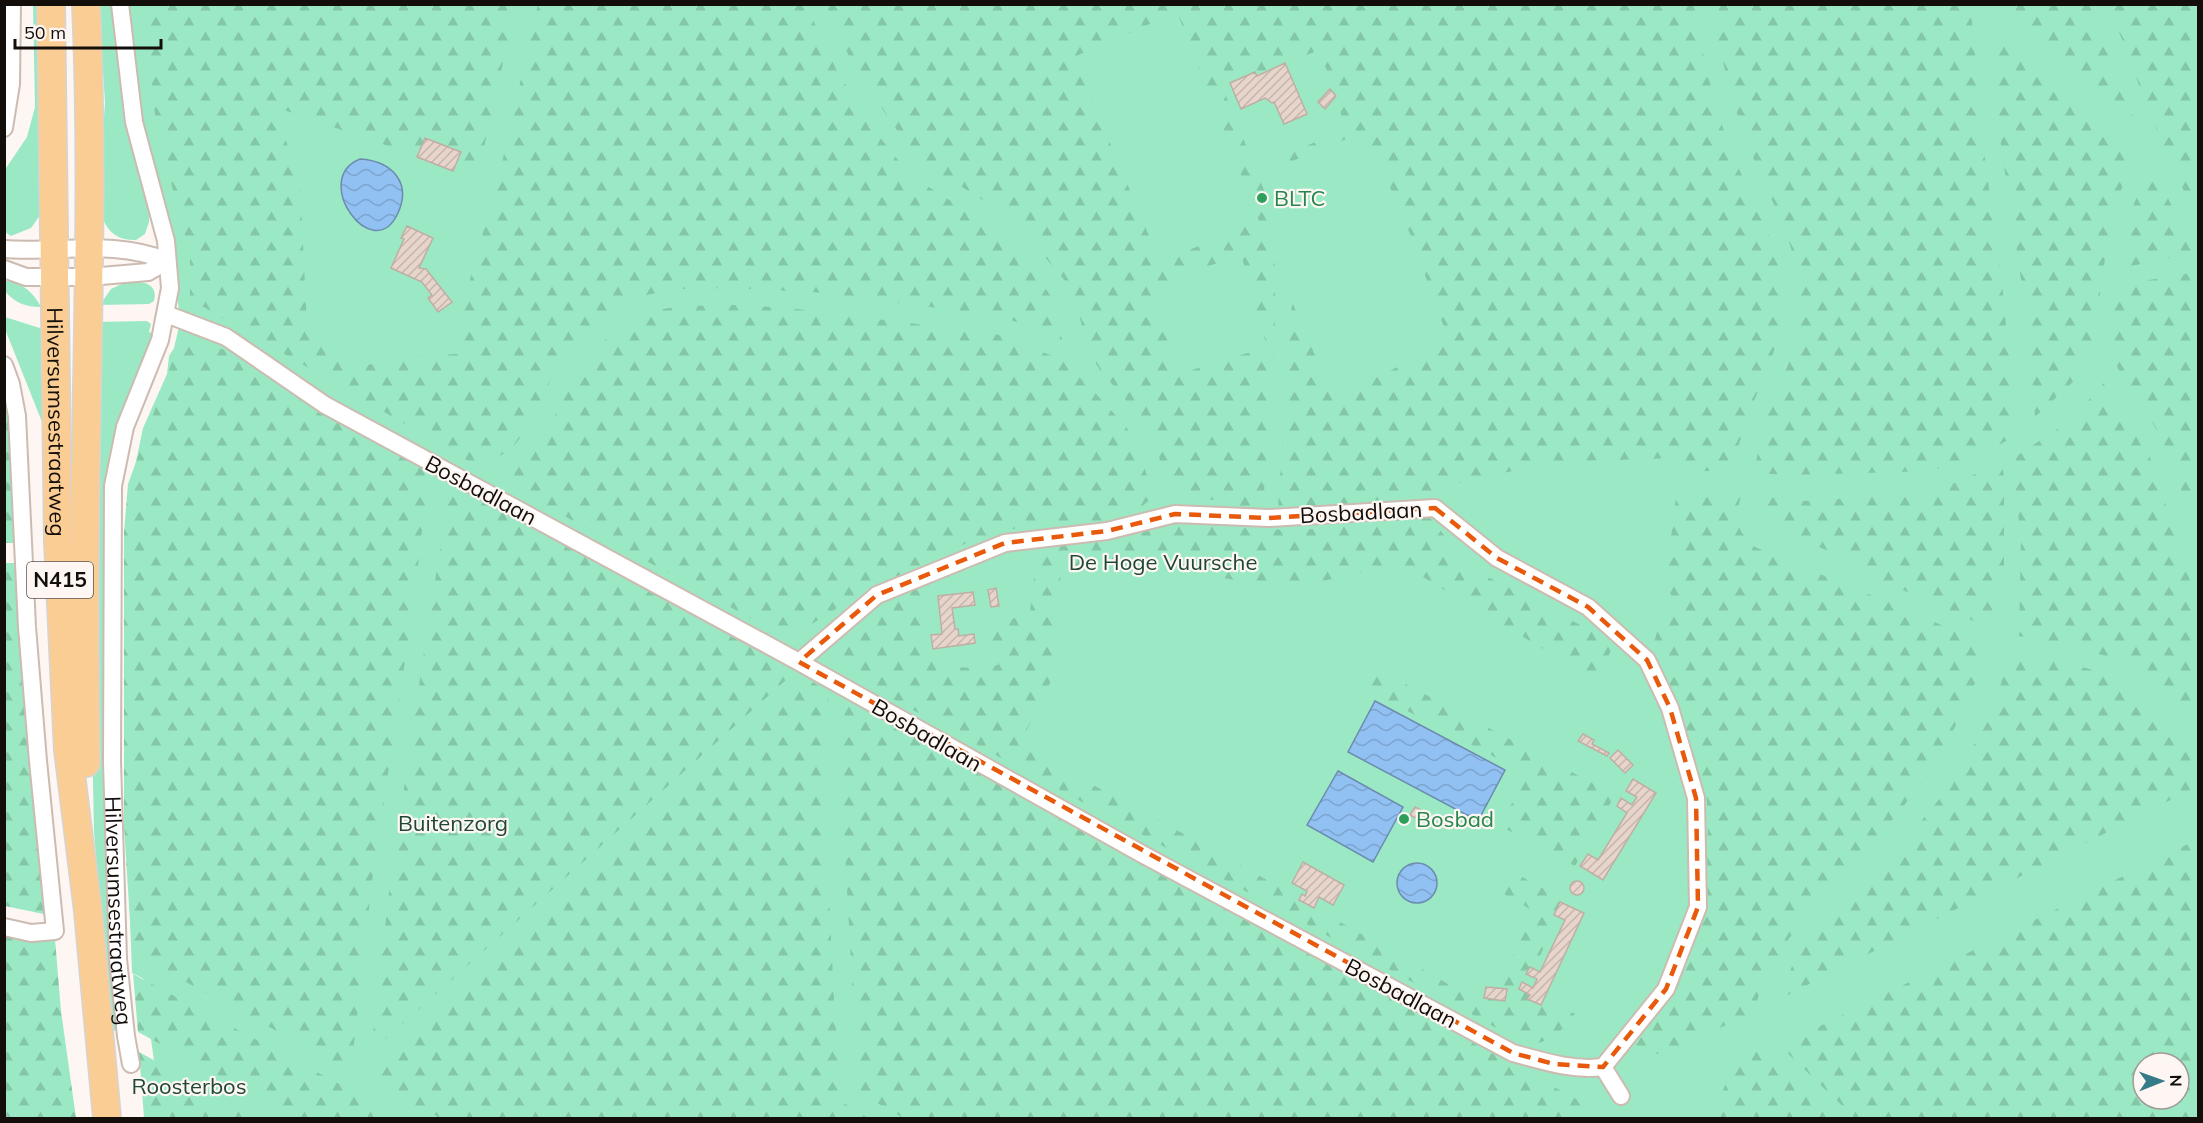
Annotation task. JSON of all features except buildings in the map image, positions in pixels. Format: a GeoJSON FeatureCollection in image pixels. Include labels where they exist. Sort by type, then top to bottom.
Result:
{"type":"FeatureCollection","features":[{"type":"Feature","properties":{"kind":"main road","name":"Hilversumsestraatweg"},"geometry":{"type":"LineString","coordinates":[[51,4],[58,542],[68,750],[88,911],[107,1119]]}},
{"type":"Feature","properties":{"kind":"main road","name":"Hilversumsestraatweg"},"geometry":{"type":"LineString","coordinates":[[86,4],[89,65],[85,541],[88,911]]}},
{"type":"Feature","properties":{"kind":"street"},"geometry":{"type":"LineString","coordinates":[[4,128],[11,84],[12,4]]}},
{"type":"Feature","properties":{"kind":"street","name":"Hilversumsestraatweg"},"geometry":{"type":"LineString","coordinates":[[120,4],[134,122],[166,241],[170,288],[160,340],[125,427],[113,486],[112,762],[118,959],[131,1064]]}},
{"type":"Feature","properties":{"kind":"street"},"geometry":{"type":"LineString","coordinates":[[4,249],[136,250],[167,261]]}},
{"type":"Feature","properties":{"kind":"street"},"geometry":{"type":"LineString","coordinates":[[4,269],[27,277],[89,277],[148,272],[167,261]]}},
{"type":"Feature","properties":{"kind":"street","name":"Bosbadlaan"},"geometry":{"type":"LineString","coordinates":[[166,314],[225,337],[325,405],[799,662],[1121,842],[1513,1053],[1554,1064],[1586,1069],[1603,1067],[1666,989],[1698,907],[1696,798],[1670,708],[1647,660],[1587,608],[1497,558],[1435,508],[1269,518],[1175,513],[1107,531],[1005,543],[877,595],[799,662]]}},
{"type":"Feature","properties":{"kind":"street","name":"Hilversumsestraatweg"},"geometry":{"type":"LineString","coordinates":[[4,365],[12,384],[17,416],[27,627],[55,931],[32,933],[4,927]]}},
{"type":"Feature","properties":{"kind":"street"},"geometry":{"type":"LineString","coordinates":[[1603,1067],[1621,1096]]}},
{"type":"Feature","properties":{"kind":"highlighted area"},"geometry":{"type":"Polygon","coordinates":[[[1435,508],[1497,558],[1588,607],[1647,660],[1670,708],[1696,798],[1698,907],[1666,989],[1603,1067],[1554,1064],[1513,1053],[799,662],[877,595],[1005,543],[1107,531],[1175,514],[1269,518],[1435,508]]]}},
{"type":"Feature","properties":{"kind":"green space"},"geometry":{"type":"Polygon","coordinates":[[[538,4],[806,5],[837,71],[878,135],[911,176],[1001,232],[1031,267],[1052,298],[1062,340],[1001,316],[813,292],[734,288],[678,289],[636,297],[601,319],[574,347],[553,373],[534,419],[514,446],[482,469],[190,299],[190,254],[156,126],[145,5],[516,5],[480,165],[475,176],[281,109],[282,128],[300,183],[307,326],[318,344],[326,351],[343,360],[364,364],[406,357],[457,354],[460,316],[501,167],[538,4]]]}},
{"type":"Feature","properties":{"kind":"green space"},"geometry":{"type":"Polygon","coordinates":[[[33,5],[53,5],[48,204],[31,228],[11,236],[5,232],[4,171],[27,137],[35,107],[33,5]]]}},
{"type":"Feature","properties":{"kind":"green space"},"geometry":{"type":"Polygon","coordinates":[[[95,5],[112,5],[127,117],[140,177],[150,206],[149,222],[145,234],[136,240],[127,240],[109,229],[102,216],[98,200],[105,103],[101,40],[95,5]]]}},
{"type":"Feature","properties":{"kind":"green space","name":"De Hoge Vuursche"},"geometry":{"type":"Polygon","coordinates":[[[128,5],[2198,5],[2198,1118],[311,1118],[142,978],[132,973],[125,776],[133,476],[143,428],[167,374],[169,356],[174,348],[180,322],[171,233],[140,112],[128,5]]]}},
{"type":"Feature","properties":{"kind":"green space"},"geometry":{"type":"Polygon","coordinates":[[[826,5],[1694,5],[1713,97],[1731,150],[1772,243],[1782,283],[1782,318],[1776,345],[1730,471],[1692,471],[1675,458],[1553,462],[1454,484],[1428,494],[1313,508],[1278,508],[1292,302],[1334,399],[1449,341],[1410,234],[1368,136],[1361,133],[1273,169],[1270,160],[1346,130],[1320,50],[1222,86],[1264,190],[1271,225],[1275,270],[1275,335],[1263,508],[1251,508],[1170,491],[1156,448],[1142,419],[1100,370],[1086,348],[1071,288],[1012,218],[923,163],[893,125],[852,63],[826,5]],[[1177,12],[1074,57],[1160,262],[1259,221],[1177,12]],[[1241,254],[1151,288],[1179,374],[1267,347],[1241,254]]]}},
{"type":"Feature","properties":{"kind":"green space"},"geometry":{"type":"Polygon","coordinates":[[[1711,5],[1965,5],[1972,21],[1985,159],[2002,283],[2016,433],[2008,440],[1960,466],[1903,472],[1788,475],[1754,473],[1765,422],[1795,345],[1801,301],[1799,279],[1788,239],[1735,108],[1711,5]]]}},
{"type":"Feature","properties":{"kind":"green space"},"geometry":{"type":"Polygon","coordinates":[[[1997,5],[2090,5],[2138,131],[2047,56],[1997,5]]]}},
{"type":"Feature","properties":{"kind":"green space"},"geometry":{"type":"Polygon","coordinates":[[[2109,5],[2198,5],[2198,223],[2151,117],[2109,5]]]}},
{"type":"Feature","properties":{"kind":"green space"},"geometry":{"type":"Polygon","coordinates":[[[1994,27],[2044,77],[2139,155],[2113,209],[2101,284],[2097,324],[2099,337],[2075,380],[2035,417],[2027,319],[2001,146],[1994,27]]]}},
{"type":"Feature","properties":{"kind":"green space"},"geometry":{"type":"Polygon","coordinates":[[[2153,165],[2193,253],[2122,268],[2130,214],[2142,184],[2153,165]]]}},
{"type":"Feature","properties":{"kind":"green space"},"geometry":{"type":"Polygon","coordinates":[[[2198,272],[2198,548],[2172,461],[2154,424],[2118,369],[2113,341],[2118,285],[2198,272]]]}},
{"type":"Feature","properties":{"kind":"green space"},"geometry":{"type":"Polygon","coordinates":[[[6,281],[27,289],[41,307],[25,305],[13,299],[5,291],[6,281]]]}},
{"type":"Feature","properties":{"kind":"green space"},"geometry":{"type":"Polygon","coordinates":[[[128,281],[148,284],[154,290],[154,301],[149,304],[100,305],[111,289],[128,281]]]}},
{"type":"Feature","properties":{"kind":"green space"},"geometry":{"type":"Polygon","coordinates":[[[734,305],[789,308],[996,334],[1068,362],[1070,369],[1089,386],[1127,428],[1140,455],[1154,496],[1139,509],[1106,521],[1012,529],[971,541],[858,595],[788,639],[499,479],[527,459],[550,428],[569,381],[612,332],[642,313],[680,306],[734,305]]]}},
{"type":"Feature","properties":{"kind":"green space"},"geometry":{"type":"Polygon","coordinates":[[[5,317],[43,329],[44,427],[5,329],[5,317]]]}},
{"type":"Feature","properties":{"kind":"green space"},"geometry":{"type":"Polygon","coordinates":[[[147,321],[151,324],[149,332],[155,334],[113,447],[107,472],[104,523],[106,869],[118,1031],[110,1030],[94,832],[91,685],[96,322],[147,321]]]}},
{"type":"Feature","properties":{"kind":"green space"},"geometry":{"type":"Polygon","coordinates":[[[182,334],[251,360],[429,468],[414,602],[372,881],[351,1071],[132,953],[124,826],[124,532],[128,484],[182,334]]]}},
{"type":"Feature","properties":{"kind":"green space"},"geometry":{"type":"Polygon","coordinates":[[[2104,383],[2106,392],[2125,414],[2144,443],[2155,470],[2198,606],[2198,735],[2171,701],[2138,672],[2125,664],[2096,653],[2019,636],[2021,540],[2012,459],[2071,420],[2104,383]]]}},
{"type":"Feature","properties":{"kind":"green space"},"geometry":{"type":"Polygon","coordinates":[[[4,387],[10,418],[17,543],[5,543],[4,387]]]}},
{"type":"Feature","properties":{"kind":"green space"},"geometry":{"type":"Polygon","coordinates":[[[2001,463],[2004,475],[2004,565],[1992,629],[1882,581],[1841,556],[1784,533],[1761,519],[1767,497],[1806,501],[1930,493],[2001,463]]]}},
{"type":"Feature","properties":{"kind":"green space","name":"Buitenzorg"},"geometry":{"type":"Polygon","coordinates":[[[452,481],[795,672],[371,1052],[390,884],[431,604],[452,481]]]}},
{"type":"Feature","properties":{"kind":"green space"},"geometry":{"type":"Polygon","coordinates":[[[1741,495],[1738,524],[1755,547],[1926,618],[1984,645],[1975,683],[1943,753],[1897,815],[1834,881],[1787,941],[1761,985],[1755,1011],[1670,1052],[1650,1055],[1636,1045],[1672,992],[1685,963],[1697,932],[1707,879],[1706,787],[1681,727],[1654,643],[1659,624],[1673,599],[1665,583],[1676,498],[1741,495]]]}},
{"type":"Feature","properties":{"kind":"green space"},"geometry":{"type":"Polygon","coordinates":[[[1429,514],[1460,558],[1486,576],[1588,629],[1613,646],[1597,681],[1401,564],[1318,582],[1273,587],[1174,569],[1105,565],[1061,571],[1053,677],[1019,745],[1232,860],[1462,992],[1500,981],[1535,912],[1504,894],[1513,872],[1566,901],[1524,989],[1575,1014],[1555,1035],[1537,1043],[1528,1045],[836,668],[838,639],[882,603],[925,583],[921,658],[959,667],[998,665],[998,653],[987,629],[1030,612],[1038,543],[1109,538],[1174,525],[1295,530],[1330,528],[1429,514]]]}},
{"type":"Feature","properties":{"kind":"green space"},"geometry":{"type":"Polygon","coordinates":[[[4,563],[18,563],[53,916],[5,906],[4,563]]]}},
{"type":"Feature","properties":{"kind":"green space"},"geometry":{"type":"Polygon","coordinates":[[[2011,652],[2088,669],[2130,687],[2154,708],[2184,746],[2195,764],[2198,786],[1780,999],[1796,955],[1856,885],[1905,841],[1949,787],[1990,718],[2011,652]]]}},
{"type":"Feature","properties":{"kind":"green space"},"geometry":{"type":"Polygon","coordinates":[[[1370,665],[1615,795],[1575,866],[1500,826],[1527,774],[1360,686],[1370,665]]]}},
{"type":"Feature","properties":{"kind":"green space"},"geometry":{"type":"Polygon","coordinates":[[[811,681],[830,692],[821,739],[835,1018],[842,1102],[868,1118],[440,1118],[367,1079],[811,681]]]}},
{"type":"Feature","properties":{"kind":"green space"},"geometry":{"type":"Polygon","coordinates":[[[847,701],[1587,1105],[1580,1118],[903,1118],[858,1092],[839,741],[847,701]]]}},
{"type":"Feature","properties":{"kind":"green space"},"geometry":{"type":"Polygon","coordinates":[[[2198,839],[2198,1009],[2191,1065],[2191,1051],[2131,1051],[2131,1111],[2190,1111],[2190,1118],[1855,1118],[1780,1046],[2198,839]]]}},
{"type":"Feature","properties":{"kind":"green space"},"geometry":{"type":"Polygon","coordinates":[[[4,929],[55,939],[61,1011],[76,1118],[5,1118],[4,929]]]}},
{"type":"Feature","properties":{"kind":"green space"},"geometry":{"type":"Polygon","coordinates":[[[133,974],[403,1118],[297,1118],[138,1032],[133,974]]]}},
{"type":"Feature","properties":{"kind":"green space","name":"Roosterbos"},"geometry":{"type":"Polygon","coordinates":[[[149,1025],[308,1118],[162,1118],[149,1025]]]}},
{"type":"Feature","properties":{"kind":"green space"},"geometry":{"type":"Polygon","coordinates":[[[1748,1039],[1830,1118],[1709,1118],[1748,1039]]]}},
{"type":"Feature","properties":{"kind":"green space"},"geometry":{"type":"Polygon","coordinates":[[[139,1052],[203,1087],[213,1118],[144,1118],[139,1052]]]}},
{"type":"Feature","properties":{"kind":"green space"},"geometry":{"type":"Polygon","coordinates":[[[225,1099],[260,1118],[231,1118],[225,1099]]]}},
{"type":"Feature","properties":{"kind":"water"},"geometry":{"type":"Polygon","coordinates":[[[360,159],[382,164],[390,169],[401,184],[401,203],[397,215],[386,228],[374,230],[361,225],[350,213],[343,199],[341,183],[346,169],[360,159]]]}},
{"type":"Feature","properties":{"kind":"water"},"geometry":{"type":"Polygon","coordinates":[[[1375,701],[1505,770],[1478,821],[1348,752],[1375,701]]]}},
{"type":"Feature","properties":{"kind":"water"},"geometry":{"type":"Polygon","coordinates":[[[1338,771],[1403,807],[1373,862],[1307,825],[1338,771]]]}},
{"type":"Feature","properties":{"kind":"water"},"geometry":{"type":"Polygon","coordinates":[[[1417,863],[1425,864],[1431,869],[1436,875],[1436,891],[1431,897],[1425,902],[1417,903],[1409,902],[1403,897],[1398,891],[1397,883],[1398,875],[1403,869],[1409,864],[1417,863]]]}},
{"type":"Feature","properties":{"kind":"place","name":"BLTC"},"geometry":{"type":"Point","coordinates":[1262,198]}},
{"type":"Feature","properties":{"kind":"place","name":"Bosbad"},"geometry":{"type":"Point","coordinates":[1404,819]}}]}
